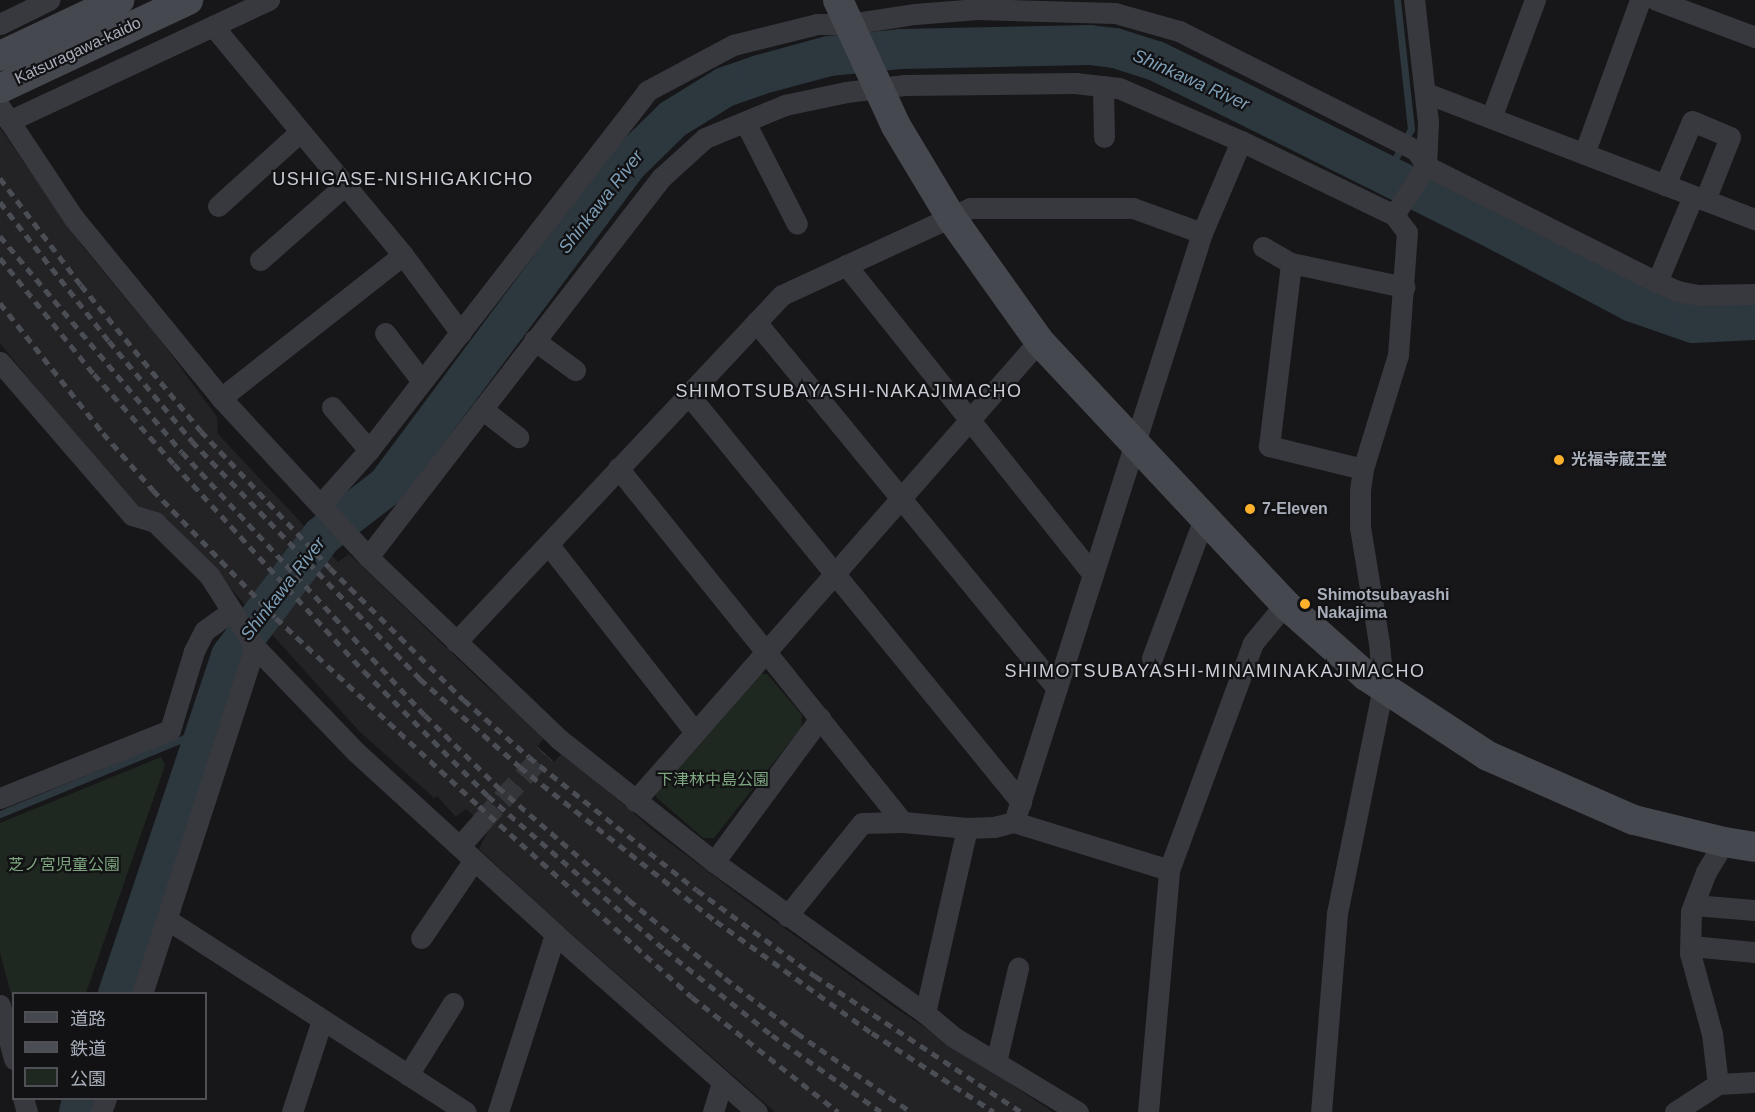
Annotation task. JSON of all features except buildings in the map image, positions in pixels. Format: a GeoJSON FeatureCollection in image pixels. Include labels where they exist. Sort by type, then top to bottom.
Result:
{"type":"FeatureCollection","features":[{"type":"Feature","properties":{"kind":"street"},"geometry":{"type":"LineString","coordinates":[[0,24],[50,0]]}},
{"type":"Feature","properties":{"kind":"street","name":"Katsuragawa-kaido"},"geometry":{"type":"LineString","coordinates":[[0,56],[119,0]]}},
{"type":"Feature","properties":{"kind":"street","name":"Katsuragawa-kaido"},"geometry":{"type":"LineString","coordinates":[[4,105],[188,0]]}},
{"type":"Feature","properties":{"kind":"street"},"geometry":{"type":"LineString","coordinates":[[269,0],[213,26],[4,105],[73,217],[221,398],[278,462],[321,504],[368,557],[456,642],[552,746],[635,801],[787,916],[925,1013],[952,1036],[1078,1112]]}},
{"type":"Feature","properties":{"kind":"street"},"geometry":{"type":"LineString","coordinates":[[1398,210],[1421,164],[1426,93],[1414,0]]}},
{"type":"Feature","properties":{"kind":"street"},"geometry":{"type":"LineString","coordinates":[[1491,118],[1535,0]]}},
{"type":"Feature","properties":{"kind":"street"},"geometry":{"type":"LineString","coordinates":[[1584,154],[1640,0]]}},
{"type":"Feature","properties":{"kind":"street"},"geometry":{"type":"LineString","coordinates":[[1656,0],[1755,37]]}},
{"type":"Feature","properties":{"kind":"street"},"geometry":{"type":"LineString","coordinates":[[321,504],[369,450],[647,91],[733,45],[817,24],[915,14],[979,4],[1115,13],[1179,31],[1393,139],[1421,164],[1657,282],[1677,291],[1697,295],[1755,294]]}},
{"type":"Feature","properties":{"kind":"street"},"geometry":{"type":"LineString","coordinates":[[847,20],[896,126],[950,216],[1039,341],[1134,446],[1285,604],[1366,676],[1488,756],[1634,820],[1724,842],[1755,847]]}},
{"type":"Feature","properties":{"kind":"street"},"geometry":{"type":"LineString","coordinates":[[213,26],[403,255],[461,333]]}},
{"type":"Feature","properties":{"kind":"street"},"geometry":{"type":"LineString","coordinates":[[368,557],[662,177],[705,138],[785,105],[875,79],[1075,83],[1119,88],[1398,210],[1407,232],[1398,355],[1363,469],[1360,527],[1379,643],[1383,687],[1337,914],[1321,1112]]}},
{"type":"Feature","properties":{"kind":"street"},"geometry":{"type":"LineString","coordinates":[[1103,86],[1104,136]]}},
{"type":"Feature","properties":{"kind":"street"},"geometry":{"type":"LineString","coordinates":[[1426,93],[1755,219]]}},
{"type":"Feature","properties":{"kind":"street"},"geometry":{"type":"LineString","coordinates":[[1657,282],[1730,137],[1692,121],[1665,185]]}},
{"type":"Feature","properties":{"kind":"street"},"geometry":{"type":"LineString","coordinates":[[745,122],[797,224]]}},
{"type":"Feature","properties":{"kind":"street"},"geometry":{"type":"LineString","coordinates":[[218,206],[300,132]]}},
{"type":"Feature","properties":{"kind":"street"},"geometry":{"type":"LineString","coordinates":[[1014,822],[1202,233],[1241,141]]}},
{"type":"Feature","properties":{"kind":"street"},"geometry":{"type":"LineString","coordinates":[[260,260],[345,185]]}},
{"type":"Feature","properties":{"kind":"street"},"geometry":{"type":"LineString","coordinates":[[456,642],[782,295],[970,208],[1133,208],[1202,233]]}},
{"type":"Feature","properties":{"kind":"street"},"geometry":{"type":"LineString","coordinates":[[1263,247],[1291,263],[1404,287]]}},
{"type":"Feature","properties":{"kind":"street"},"geometry":{"type":"LineString","coordinates":[[221,398],[403,255]]}},
{"type":"Feature","properties":{"kind":"street"},"geometry":{"type":"LineString","coordinates":[[1291,263],[1269,446],[1363,469]]}},
{"type":"Feature","properties":{"kind":"street"},"geometry":{"type":"LineString","coordinates":[[846,265],[1093,574]]}},
{"type":"Feature","properties":{"kind":"street"},"geometry":{"type":"LineString","coordinates":[[756,322],[1057,688]]}},
{"type":"Feature","properties":{"kind":"street"},"geometry":{"type":"LineString","coordinates":[[385,333],[421,380]]}},
{"type":"Feature","properties":{"kind":"street"},"geometry":{"type":"LineString","coordinates":[[534,340],[575,370]]}},
{"type":"Feature","properties":{"kind":"street"},"geometry":{"type":"LineString","coordinates":[[635,801],[1039,341]]}},
{"type":"Feature","properties":{"kind":"street"},"geometry":{"type":"LineString","coordinates":[[0,362],[8,386],[132,515],[155,522],[209,575],[230,612],[255,647],[356,752],[555,934],[757,1112]]}},
{"type":"Feature","properties":{"kind":"street"},"geometry":{"type":"LineString","coordinates":[[687,394],[1021,802]]}},
{"type":"Feature","properties":{"kind":"street"},"geometry":{"type":"LineString","coordinates":[[332,408],[369,450]]}},
{"type":"Feature","properties":{"kind":"street"},"geometry":{"type":"LineString","coordinates":[[482,409],[518,437]]}},
{"type":"Feature","properties":{"kind":"street"},"geometry":{"type":"LineString","coordinates":[[618,468],[903,822]]}},
{"type":"Feature","properties":{"kind":"street"},"geometry":{"type":"LineString","coordinates":[[1152,658],[1204,518]]}},
{"type":"Feature","properties":{"kind":"street"},"geometry":{"type":"LineString","coordinates":[[548,544],[695,732]]}},
{"type":"Feature","properties":{"kind":"street"},"geometry":{"type":"LineString","coordinates":[[1148,1112],[1169,870],[1253,643],[1285,604]]}},
{"type":"Feature","properties":{"kind":"street"},"geometry":{"type":"LineString","coordinates":[[0,798],[170,730],[194,651],[204,631],[230,612]]}},
{"type":"Feature","properties":{"kind":"street"},"geometry":{"type":"LineString","coordinates":[[142,992],[168,921],[255,647]]}},
{"type":"Feature","properties":{"kind":"street"},"geometry":{"type":"LineString","coordinates":[[714,861],[820,718]]}},
{"type":"Feature","properties":{"kind":"street"},"geometry":{"type":"LineString","coordinates":[[421,938],[467,853],[481,822]]}},
{"type":"Feature","properties":{"kind":"street"},"geometry":{"type":"LineString","coordinates":[[787,916],[862,823],[903,822],[967,828],[994,827],[1014,822],[1169,870]]}},
{"type":"Feature","properties":{"kind":"street"},"geometry":{"type":"LineString","coordinates":[[925,1013],[967,828]]}},
{"type":"Feature","properties":{"kind":"street"},"geometry":{"type":"LineString","coordinates":[[1718,1084],[1712,1034],[1691,946],[1694,905],[1706,872],[1724,842]]}},
{"type":"Feature","properties":{"kind":"street"},"geometry":{"type":"LineString","coordinates":[[1694,905],[1755,910]]}},
{"type":"Feature","properties":{"kind":"street"},"geometry":{"type":"LineString","coordinates":[[168,921],[466,1112]]}},
{"type":"Feature","properties":{"kind":"street"},"geometry":{"type":"LineString","coordinates":[[498,1112],[555,934]]}},
{"type":"Feature","properties":{"kind":"street"},"geometry":{"type":"LineString","coordinates":[[1691,946],[1755,952]]}},
{"type":"Feature","properties":{"kind":"street"},"geometry":{"type":"LineString","coordinates":[[996,1062],[1018,968]]}},
{"type":"Feature","properties":{"kind":"street"},"geometry":{"type":"LineString","coordinates":[[408,1075],[453,1003]]}},
{"type":"Feature","properties":{"kind":"street"},"geometry":{"type":"LineString","coordinates":[[0,1005],[12,1051]]}},
{"type":"Feature","properties":{"kind":"street"},"geometry":{"type":"LineString","coordinates":[[292,1112],[322,1020]]}},
{"type":"Feature","properties":{"kind":"street"},"geometry":{"type":"LineString","coordinates":[[1676,1112],[1718,1084],[1755,1082]]}},
{"type":"Feature","properties":{"kind":"street"},"geometry":{"type":"LineString","coordinates":[[713,1112],[722,1083]]}},
{"type":"Feature","properties":{"kind":"shaded area"},"geometry":{"type":"Polygon","coordinates":[[[0,128],[83,247],[164,345],[217,417],[218,434],[338,562],[349,554],[484,684],[545,737],[537,747],[554,762],[563,752],[654,831],[766,915],[897,1009],[1053,1112],[775,1112],[559,923],[479,849],[489,829],[466,809],[456,817],[437,796],[434,798],[360,732],[167,518],[140,508],[62,420],[0,343],[0,128]]]}},
{"type":"Feature","properties":{"kind":"green space","name":"下津林中島公園"},"geometry":{"type":"Polygon","coordinates":[[[757,674],[767,674],[802,715],[801,728],[714,838],[703,838],[656,797],[657,787],[757,674]]]}},
{"type":"Feature","properties":{"kind":"green space","name":"芝ノ宮児童公園"},"geometry":{"type":"Polygon","coordinates":[[[161,757],[165,765],[86,992],[12,992],[12,997],[0,953],[0,823],[161,757]]]}},
{"type":"Feature","properties":{"kind":"waterway"},"geometry":{"type":"LineString","coordinates":[[1386,176],[1411,129],[1397,0]]}},
{"type":"Feature","properties":{"kind":"waterway","name":"Shinkawa River"},"geometry":{"type":"LineString","coordinates":[[119,992],[231,656],[322,536],[387,486],[627,164],[673,119],[725,87],[829,56],[900,49],[1090,45],[1115,48],[1156,61],[1228,96],[1481,222],[1633,302],[1693,323],[1755,320]]}},
{"type":"Feature","properties":{"kind":"waterway"},"geometry":{"type":"LineString","coordinates":[[0,814],[206,729]]}},
{"type":"Feature","properties":{"kind":"waterway","name":"Shinkawa River"},"geometry":{"type":"LineString","coordinates":[[79,1112],[82,1100]]}},
{"type":"Feature","properties":{"kind":"tunnel"},"geometry":{"type":"LineString","coordinates":[[481,822],[545,753]]}},
{"type":"Feature","properties":{"kind":"railway"},"geometry":{"type":"LineString","coordinates":[[0,178],[81,285],[201,431],[330,568],[464,700],[529,757],[697,890],[815,976],[1021,1112]]}},
{"type":"Feature","properties":{"kind":"railway"},"geometry":{"type":"LineString","coordinates":[[0,202],[109,341],[192,441],[420,679],[520,767],[716,921],[872,1033],[994,1112]]}},
{"type":"Feature","properties":{"kind":"railway"},"geometry":{"type":"LineString","coordinates":[[0,236],[182,452],[425,715],[498,787],[629,900],[725,978],[797,1033],[911,1112]]}},
{"type":"Feature","properties":{"kind":"railway"},"geometry":{"type":"LineString","coordinates":[[0,258],[94,374],[174,464],[364,671],[488,796],[665,950],[772,1035],[881,1112]]}},
{"type":"Feature","properties":{"kind":"railway"},"geometry":{"type":"LineString","coordinates":[[0,303],[103,433],[153,490],[276,618],[479,806],[692,997],[838,1112]]}},
{"type":"Feature","properties":{"kind":"place","name":"光福寺蔵王堂"},"geometry":{"type":"Point","coordinates":[1559,460]}},
{"type":"Feature","properties":{"kind":"place","name":"7-Eleven"},"geometry":{"type":"Point","coordinates":[1250,509]}},
{"type":"Feature","properties":{"kind":"place","name":"Shimotsubayashi Nakajima"},"geometry":{"type":"Point","coordinates":[1305,604]}},
{"type":"Feature","properties":{"kind":"district","name":"USHIGASE-NISHIGAKICHO"},"geometry":{"type":"Point","coordinates":[403,179]}},
{"type":"Feature","properties":{"kind":"district","name":"SHIMOTSUBAYASHI-NAKAJIMACHO"},"geometry":{"type":"Point","coordinates":[849,391]}},
{"type":"Feature","properties":{"kind":"district","name":"SHIMOTSUBAYASHI-MINAMINAKAJIMACHO"},"geometry":{"type":"Point","coordinates":[1215,671]}}]}
